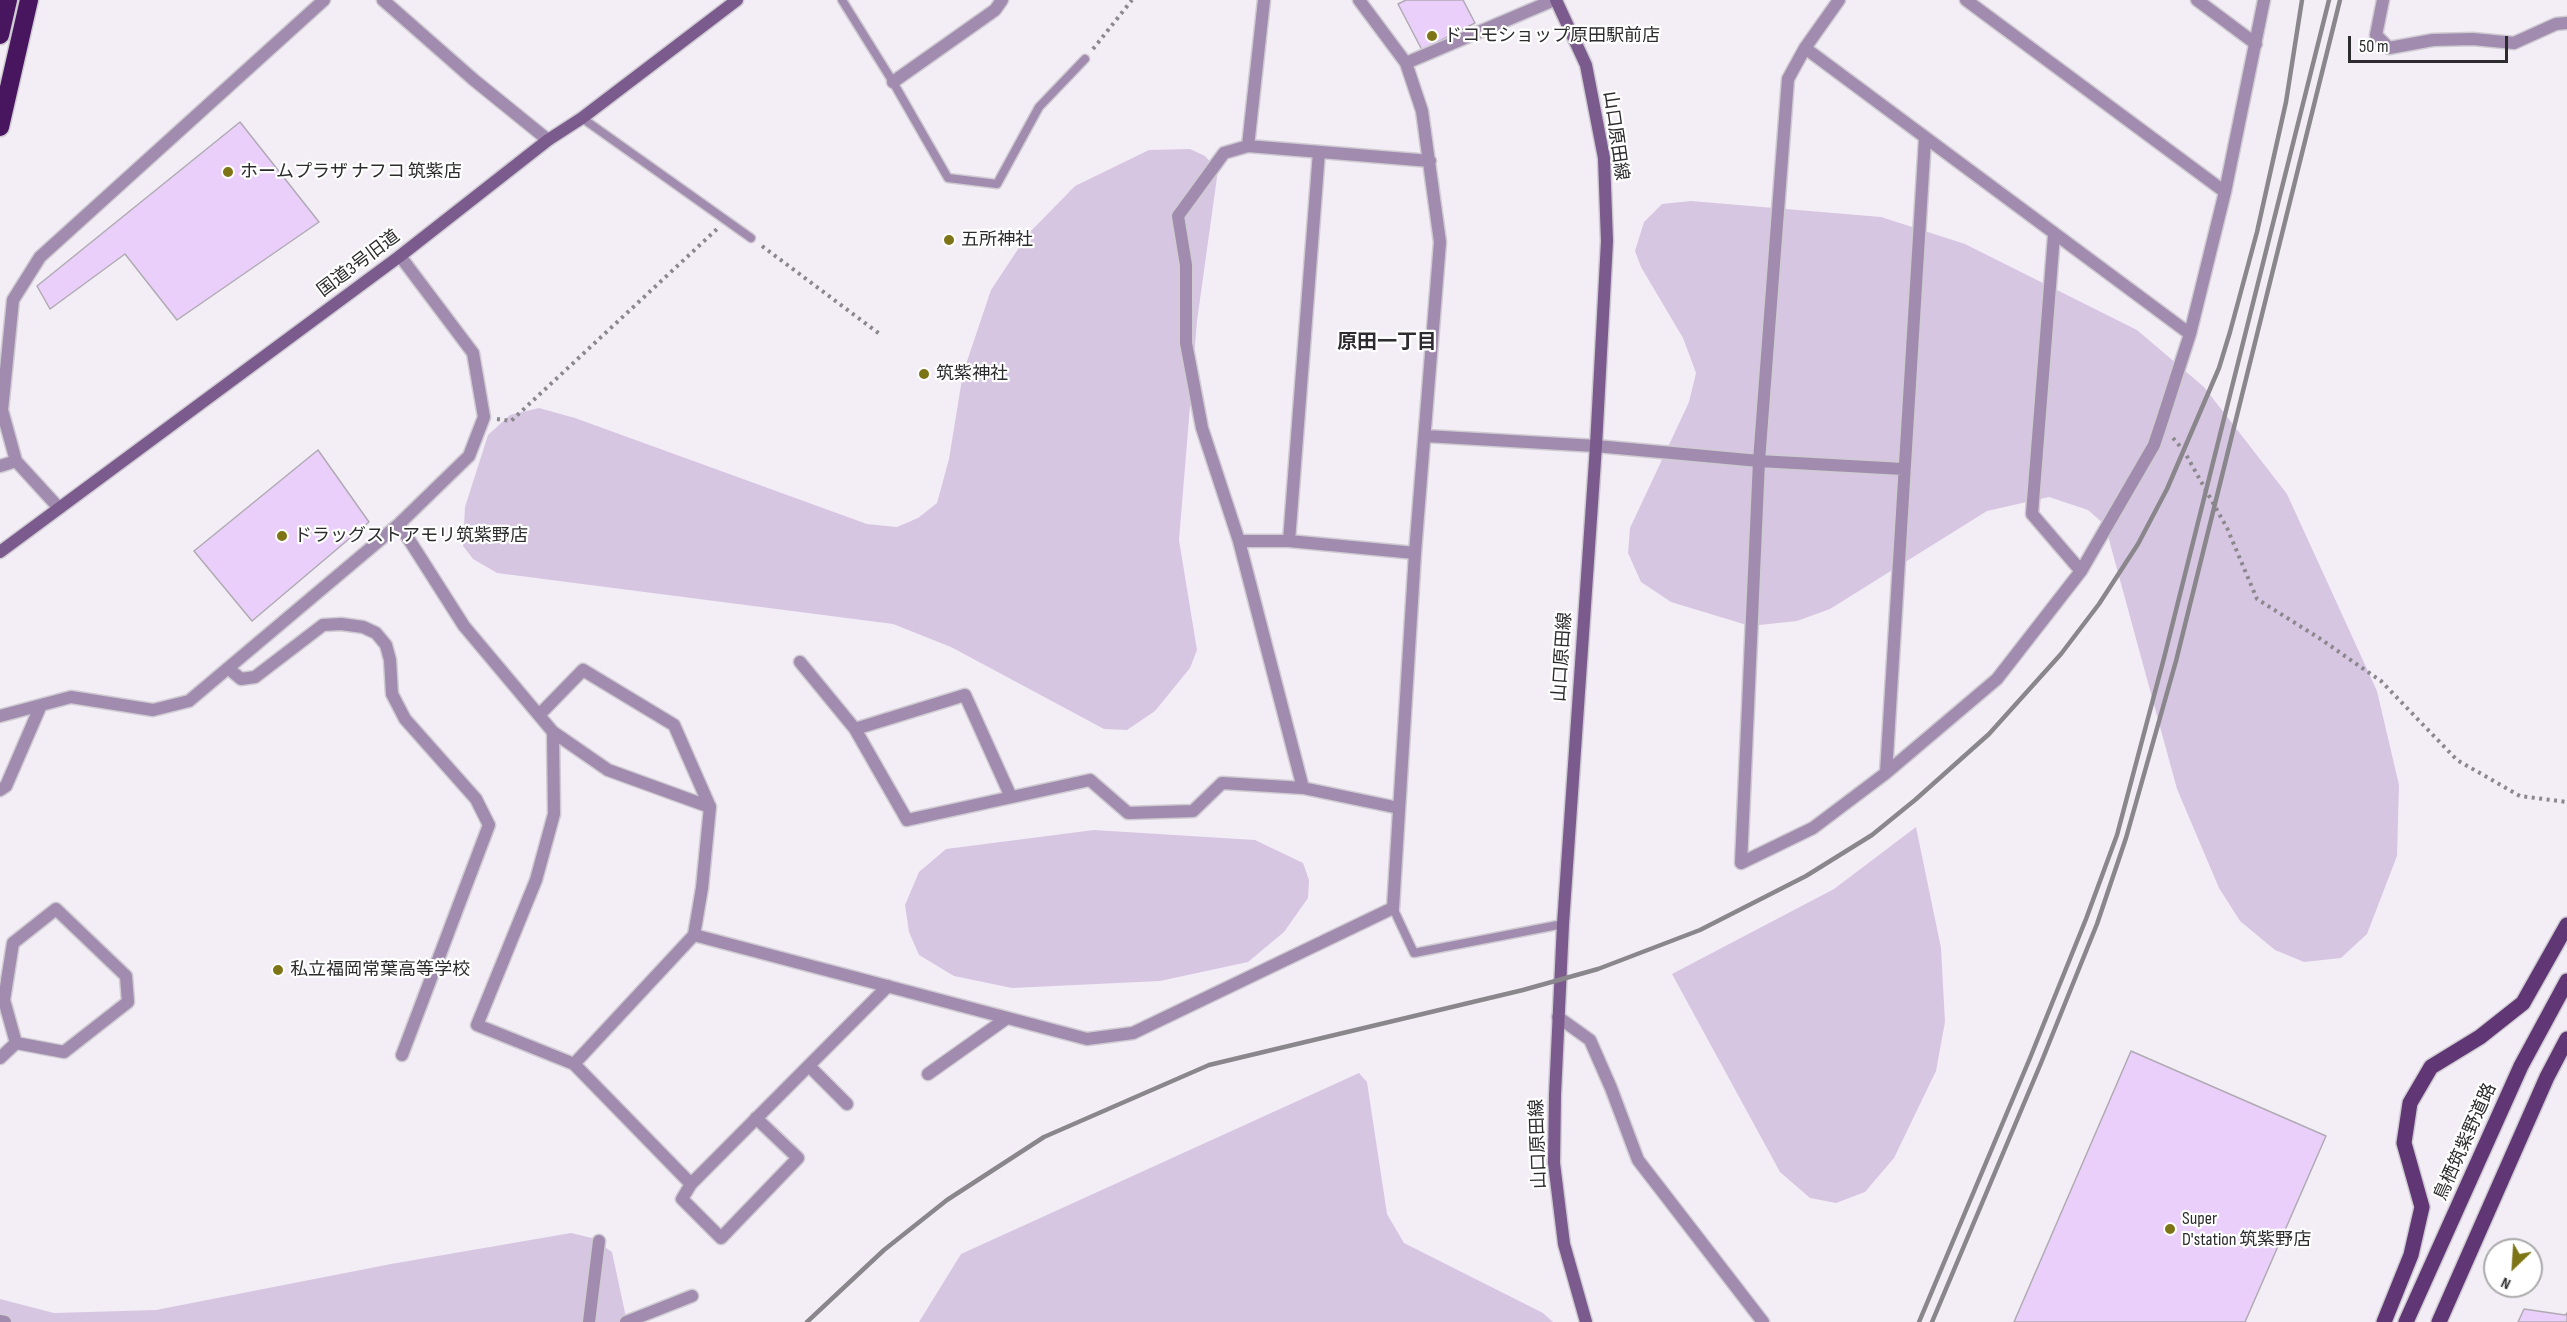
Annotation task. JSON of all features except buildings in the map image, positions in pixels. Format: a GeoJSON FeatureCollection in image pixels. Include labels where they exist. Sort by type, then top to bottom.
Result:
{"type":"FeatureCollection","features":[{"type":"Feature","properties":{"kind":"highway"},"geometry":{"type":"LineString","coordinates":[[0,35],[8,0]]}},
{"type":"Feature","properties":{"kind":"highway"},"geometry":{"type":"LineString","coordinates":[[0,127],[29,0]]}},
{"type":"Feature","properties":{"kind":"main road","name":"国道3号旧道"},"geometry":{"type":"LineString","coordinates":[[0,552],[400,256],[548,140],[582,118],[737,0]]}},
{"type":"Feature","properties":{"kind":"main road","name":"山口原田線"},"geometry":{"type":"LineString","coordinates":[[1555,0],[1586,65],[1604,158],[1607,241],[1596,446],[1563,924],[1554,1163],[1564,1244],[1586,1322]]}},
{"type":"Feature","properties":{"kind":"main road"},"geometry":{"type":"LineString","coordinates":[[2384,1322],[2411,1255],[2422,1207],[2404,1143],[2410,1104],[2431,1067],[2480,1037],[2523,1003],[2567,924]]}},
{"type":"Feature","properties":{"kind":"main road","name":"鳥栖筑紫野道路"},"geometry":{"type":"LineString","coordinates":[[2406,1322],[2521,1066],[2567,981]]}},
{"type":"Feature","properties":{"kind":"main road"},"geometry":{"type":"LineString","coordinates":[[2441,1322],[2449,1298],[2547,1077],[2567,1039]]}},
{"type":"Feature","properties":{"kind":"street"},"geometry":{"type":"LineString","coordinates":[[59,508],[16,461],[2,410],[13,300],[40,257],[324,0]]}},
{"type":"Feature","properties":{"kind":"street"},"geometry":{"type":"LineString","coordinates":[[383,0],[474,80],[548,140]]}},
{"type":"Feature","properties":{"kind":"street"},"geometry":{"type":"LineString","coordinates":[[893,82],[995,10],[1002,0]]}},
{"type":"Feature","properties":{"kind":"street"},"geometry":{"type":"LineString","coordinates":[[1248,146],[1264,0]]}},
{"type":"Feature","properties":{"kind":"street"},"geometry":{"type":"LineString","coordinates":[[694,935],[1087,1039],[1133,1033],[1393,908],[1415,553],[1440,242],[1422,111],[1406,63],[1359,0]]}},
{"type":"Feature","properties":{"kind":"street"},"geometry":{"type":"LineString","coordinates":[[1406,63],[1555,0]]}},
{"type":"Feature","properties":{"kind":"street"},"geometry":{"type":"LineString","coordinates":[[1839,0],[1805,48],[1788,79],[1759,461],[1741,863],[1813,828],[1886,773],[1997,679],[2081,571],[2154,445],[2190,334],[2225,192],[2264,0]]}},
{"type":"Feature","properties":{"kind":"street"},"geometry":{"type":"LineString","coordinates":[[1966,0],[2225,192]]}},
{"type":"Feature","properties":{"kind":"street"},"geometry":{"type":"LineString","coordinates":[[2197,0],[2256,45]]}},
{"type":"Feature","properties":{"kind":"street"},"geometry":{"type":"LineString","coordinates":[[2383,0],[2376,35],[2389,48],[2433,40],[2473,39],[2514,43],[2556,24],[2567,23]]}},
{"type":"Feature","properties":{"kind":"street"},"geometry":{"type":"LineString","coordinates":[[1805,48],[2190,334]]}},
{"type":"Feature","properties":{"kind":"street"},"geometry":{"type":"LineString","coordinates":[[1886,773],[1925,139]]}},
{"type":"Feature","properties":{"kind":"street"},"geometry":{"type":"LineString","coordinates":[[1303,788],[1239,542],[1202,428],[1186,344],[1186,265],[1178,216],[1224,153],[1248,146],[1430,161]]}},
{"type":"Feature","properties":{"kind":"street"},"geometry":{"type":"LineString","coordinates":[[1289,542],[1319,152]]}},
{"type":"Feature","properties":{"kind":"street"},"geometry":{"type":"LineString","coordinates":[[2054,235],[2032,514],[2081,571]]}},
{"type":"Feature","properties":{"kind":"street"},"geometry":{"type":"LineString","coordinates":[[0,716],[71,697],[153,710],[189,701],[399,524],[469,456],[484,417],[473,354],[400,256]]}},
{"type":"Feature","properties":{"kind":"street"},"geometry":{"type":"LineString","coordinates":[[1426,436],[1596,446],[1759,461],[1903,469]]}},
{"type":"Feature","properties":{"kind":"street"},"geometry":{"type":"LineString","coordinates":[[0,466],[16,461]]}},
{"type":"Feature","properties":{"kind":"street"},"geometry":{"type":"LineString","coordinates":[[399,524],[464,626],[553,732],[608,770],[710,807]]}},
{"type":"Feature","properties":{"kind":"street"},"geometry":{"type":"LineString","coordinates":[[1239,542],[1289,542],[1415,553]]}},
{"type":"Feature","properties":{"kind":"street"},"geometry":{"type":"LineString","coordinates":[[228,668],[241,679],[255,677],[323,625],[341,624],[363,627],[376,633],[386,645],[390,660],[392,694],[405,718],[476,799],[489,825],[402,1055]]}},
{"type":"Feature","properties":{"kind":"street"},"geometry":{"type":"LineString","coordinates":[[800,662],[855,729],[907,820],[1090,780],[1128,813],[1193,811],[1222,783],[1303,788],[1399,808]]}},
{"type":"Feature","properties":{"kind":"street"},"geometry":{"type":"LineString","coordinates":[[540,714],[583,670],[674,725],[710,807],[702,888],[694,935],[574,1064]]}},
{"type":"Feature","properties":{"kind":"street"},"geometry":{"type":"LineString","coordinates":[[855,729],[965,696],[1011,796]]}},
{"type":"Feature","properties":{"kind":"street"},"geometry":{"type":"LineString","coordinates":[[0,790],[6,786],[41,705]]}},
{"type":"Feature","properties":{"kind":"street"},"geometry":{"type":"LineString","coordinates":[[553,732],[554,814],[536,880],[477,1025],[574,1064],[691,1184]]}},
{"type":"Feature","properties":{"kind":"street"},"geometry":{"type":"LineString","coordinates":[[56,909],[126,976],[128,1002],[64,1052],[16,1043],[4,1000],[13,943],[56,909]]}},
{"type":"Feature","properties":{"kind":"street"},"geometry":{"type":"LineString","coordinates":[[756,1118],[798,1158],[721,1238],[682,1199],[691,1184],[756,1118],[888,986]]}},
{"type":"Feature","properties":{"kind":"street"},"geometry":{"type":"LineString","coordinates":[[1558,1017],[1590,1040],[1638,1160],[1763,1322]]}},
{"type":"Feature","properties":{"kind":"street"},"geometry":{"type":"LineString","coordinates":[[928,1074],[1007,1018]]}},
{"type":"Feature","properties":{"kind":"street"},"geometry":{"type":"LineString","coordinates":[[0,1058],[16,1043]]}},
{"type":"Feature","properties":{"kind":"street"},"geometry":{"type":"LineString","coordinates":[[809,1066],[848,1104]]}},
{"type":"Feature","properties":{"kind":"street"},"geometry":{"type":"LineString","coordinates":[[590,1322],[599,1241]]}},
{"type":"Feature","properties":{"kind":"street"},"geometry":{"type":"LineString","coordinates":[[626,1322],[692,1296]]}},
{"type":"Feature","properties":{"kind":"street"},"geometry":{"type":"LineString","coordinates":[[0,1322],[5,1322]]}},
{"type":"Feature","properties":{"kind":"lane"},"geometry":{"type":"LineString","coordinates":[[842,0],[893,82],[948,178],[997,184],[1039,107],[1085,59]]}},
{"type":"Feature","properties":{"kind":"lane"},"geometry":{"type":"LineString","coordinates":[[582,118],[751,238]]}},
{"type":"Feature","properties":{"kind":"lane"},"geometry":{"type":"LineString","coordinates":[[1393,908],[1414,953],[1563,924]]}},
{"type":"Feature","properties":{"kind":"path"},"geometry":{"type":"LineString","coordinates":[[1085,59],[1132,0]]}},
{"type":"Feature","properties":{"kind":"path"},"geometry":{"type":"LineString","coordinates":[[484,417],[511,421],[727,220]]}},
{"type":"Feature","properties":{"kind":"path"},"geometry":{"type":"LineString","coordinates":[[751,238],[882,335]]}},
{"type":"Feature","properties":{"kind":"path"},"geometry":{"type":"LineString","coordinates":[[2161,424],[2184,451],[2227,528],[2257,599],[2381,681],[2457,760],[2520,795],[2567,802]]}},
{"type":"Feature","properties":{"kind":"shaded area"},"geometry":{"type":"Polygon","coordinates":[[[1190,149],[1205,156],[1218,170],[1197,321],[1179,540],[1197,650],[1190,668],[1155,711],[1127,730],[1104,729],[951,647],[893,624],[497,573],[473,559],[463,546],[465,507],[488,435],[510,415],[539,408],[575,418],[867,524],[897,527],[918,518],[937,503],[949,459],[963,373],[991,290],[1028,234],[1075,186],[1149,150],[1190,149]]]}},
{"type":"Feature","properties":{"kind":"shaded area"},"geometry":{"type":"Polygon","coordinates":[[[1691,201],[1881,217],[1965,244],[2137,330],[2204,387],[2287,494],[2377,691],[2399,785],[2397,856],[2367,934],[2341,958],[2304,962],[2275,950],[2240,921],[2219,888],[2177,789],[2105,525],[2088,510],[2049,497],[1987,511],[1830,609],[1797,621],[1750,626],[1671,602],[1641,582],[1628,553],[1630,528],[1689,402],[1696,373],[1683,338],[1641,267],[1635,251],[1644,222],[1662,204],[1691,201]]]}},
{"type":"Feature","properties":{"kind":"shaded area"},"geometry":{"type":"Polygon","coordinates":[[[1916,827],[1941,948],[1945,1022],[1936,1071],[1894,1158],[1865,1192],[1836,1203],[1810,1198],[1780,1172],[1672,974],[1834,889],[1916,827]]]}},
{"type":"Feature","properties":{"kind":"shaded area"},"geometry":{"type":"Polygon","coordinates":[[[1094,830],[1255,840],[1303,863],[1309,880],[1308,898],[1284,932],[1248,962],[1160,981],[1012,988],[954,976],[919,955],[909,932],[905,905],[919,872],[946,849],[1094,830]]]}},
{"type":"Feature","properties":{"kind":"shaded area"},"geometry":{"type":"Polygon","coordinates":[[[1359,1073],[1367,1082],[1387,1214],[1404,1243],[1543,1313],[1553,1322],[919,1322],[961,1254],[1359,1073]]]}},
{"type":"Feature","properties":{"kind":"shaded area"},"geometry":{"type":"Polygon","coordinates":[[[571,1233],[592,1238],[612,1252],[627,1322],[0,1322],[0,1299],[54,1313],[156,1310],[391,1264],[571,1233]]]}},
{"type":"Feature","properties":{"kind":"railway"},"geometry":{"type":"LineString","coordinates":[[807,1322],[884,1250],[947,1200],[1044,1137],[1209,1065],[1523,990],[1598,969],[1700,930],[1806,876],[1872,835],[1915,800],[1989,734],[2061,654],[2099,604],[2138,544],[2167,489],[2219,368],[2230,332],[2257,232],[2286,102],[2302,0]]}},
{"type":"Feature","properties":{"kind":"railway"},"geometry":{"type":"LineString","coordinates":[[1919,1322],[2030,1058],[2117,835],[2164,658],[2329,0]]}},
{"type":"Feature","properties":{"kind":"railway"},"geometry":{"type":"LineString","coordinates":[[1932,1322],[2097,924],[2126,838],[2176,661],[2340,0]]}},
{"type":"Feature","properties":{"kind":"place","name":"ドコモショップ原田駅前店"},"geometry":{"type":"Point","coordinates":[1432,36]}},
{"type":"Feature","properties":{"kind":"place","name":"ホームプラザ ナフコ 筑紫店"},"geometry":{"type":"Point","coordinates":[228,172]}},
{"type":"Feature","properties":{"kind":"place","name":"五所神社"},"geometry":{"type":"Point","coordinates":[949,240]}},
{"type":"Feature","properties":{"kind":"place","name":"筑紫神社"},"geometry":{"type":"Point","coordinates":[924,374]}},
{"type":"Feature","properties":{"kind":"place","name":"ドラッグストアモリ筑紫野店"},"geometry":{"type":"Point","coordinates":[282,536]}},
{"type":"Feature","properties":{"kind":"place","name":"私立福岡常葉高等学校"},"geometry":{"type":"Point","coordinates":[278,970]}},
{"type":"Feature","properties":{"kind":"place","name":"Super D'station 筑紫野店"},"geometry":{"type":"Point","coordinates":[2170,1229]}},
{"type":"Feature","properties":{"kind":"district","name":"原田一丁目"},"geometry":{"type":"Point","coordinates":[1387,343]}}]}
